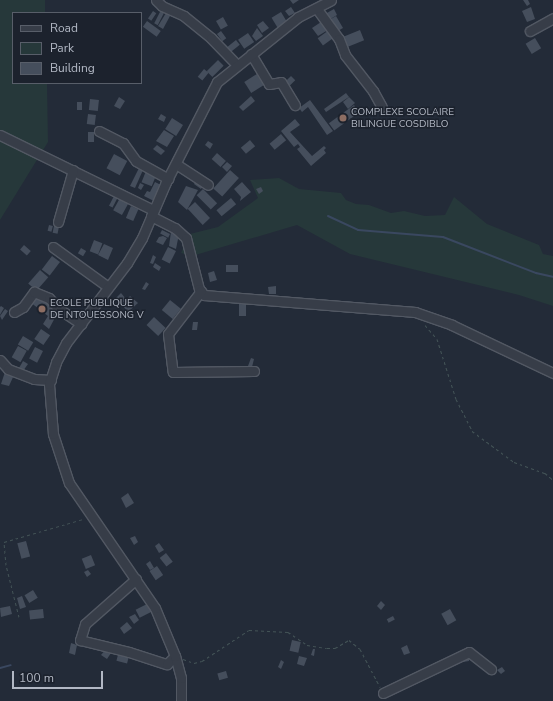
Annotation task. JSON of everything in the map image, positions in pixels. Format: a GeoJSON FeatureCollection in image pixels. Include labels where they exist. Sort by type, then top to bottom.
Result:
{"type":"FeatureCollection","features":[{"type":"Feature","properties":{"kind":"street"},"geometry":{"type":"LineString","coordinates":[[156,0],[162,6],[184,16],[211,38],[237,65]]}},
{"type":"Feature","properties":{"kind":"street"},"geometry":{"type":"LineString","coordinates":[[180,701],[181,678],[175,656],[155,608],[69,483],[59,459],[49,409],[51,380],[57,359],[138,244],[168,179],[208,97],[217,82],[298,17],[318,5],[331,0]]}},
{"type":"Feature","properties":{"kind":"street"},"geometry":{"type":"LineString","coordinates":[[318,5],[339,40],[345,55],[373,91],[382,107]]}},
{"type":"Feature","properties":{"kind":"street"},"geometry":{"type":"LineString","coordinates":[[530,31],[553,18]]}},
{"type":"Feature","properties":{"kind":"street"},"geometry":{"type":"LineString","coordinates":[[250,54],[269,84],[281,82],[295,105]]}},
{"type":"Feature","properties":{"kind":"street"},"geometry":{"type":"LineString","coordinates":[[99,131],[123,143],[136,161],[168,179]]}},
{"type":"Feature","properties":{"kind":"street"},"geometry":{"type":"LineString","coordinates":[[0,135],[73,170],[152,213],[176,228],[186,238],[201,291],[204,295],[213,297],[415,312],[452,325],[553,373]]}},
{"type":"Feature","properties":{"kind":"street"},"geometry":{"type":"LineString","coordinates":[[176,164],[208,185]]}},
{"type":"Feature","properties":{"kind":"street"},"geometry":{"type":"LineString","coordinates":[[58,222],[73,170]]}},
{"type":"Feature","properties":{"kind":"street"},"geometry":{"type":"LineString","coordinates":[[53,247],[108,287]]}},
{"type":"Feature","properties":{"kind":"street"},"geometry":{"type":"LineString","coordinates":[[201,291],[168,334],[173,372],[254,371]]}},
{"type":"Feature","properties":{"kind":"street"},"geometry":{"type":"LineString","coordinates":[[14,312],[23,307],[34,292],[49,298],[59,309],[81,324]]}},
{"type":"Feature","properties":{"kind":"street"},"geometry":{"type":"LineString","coordinates":[[0,360],[8,369],[34,379],[51,380]]}},
{"type":"Feature","properties":{"kind":"street"},"geometry":{"type":"LineString","coordinates":[[136,580],[85,624],[80,640],[129,652],[167,664],[175,656]]}},
{"type":"Feature","properties":{"kind":"street"},"geometry":{"type":"LineString","coordinates":[[383,693],[469,652],[490,669]]}},
{"type":"Feature","properties":{"kind":"path"},"geometry":{"type":"LineString","coordinates":[[424,323],[437,339],[456,399],[472,431],[514,462],[546,473],[553,480]]}},
{"type":"Feature","properties":{"kind":"path"},"geometry":{"type":"LineString","coordinates":[[19,617],[6,565],[4,542],[92,516]]}},
{"type":"Feature","properties":{"kind":"path"},"geometry":{"type":"LineString","coordinates":[[175,656],[194,663],[202,661],[250,630],[288,632],[306,645],[328,648],[335,648],[349,640],[360,649],[383,693]]}},
{"type":"Feature","properties":{"kind":"green space"},"geometry":{"type":"Polygon","coordinates":[[[0,0],[45,0],[45,12],[12,12],[12,84],[47,84],[48,142],[0,220],[0,0]]]}},
{"type":"Feature","properties":{"kind":"green space"},"geometry":{"type":"Polygon","coordinates":[[[279,178],[299,189],[341,193],[346,200],[356,204],[369,205],[391,213],[404,211],[425,216],[445,215],[454,197],[487,224],[539,245],[543,254],[553,256],[553,306],[519,295],[350,254],[297,225],[192,256],[181,253],[190,234],[218,227],[258,198],[250,180],[279,178]]]}},
{"type":"Feature","properties":{"kind":"building"},"geometry":{"type":"Polygon","coordinates":[[[290,0],[299,0],[293,4],[290,0]]]}},
{"type":"Feature","properties":{"kind":"building"},"geometry":{"type":"Polygon","coordinates":[[[523,0],[528,0],[530,4],[527,6],[523,0]]]}},
{"type":"Feature","properties":{"kind":"building"},"geometry":{"type":"Polygon","coordinates":[[[291,7],[295,13],[289,16],[285,11],[291,7]]]}},
{"type":"Feature","properties":{"kind":"building"},"geometry":{"type":"Polygon","coordinates":[[[531,7],[535,19],[527,22],[522,11],[531,7]]]}},
{"type":"Feature","properties":{"kind":"building"},"geometry":{"type":"Polygon","coordinates":[[[334,9],[337,15],[329,20],[325,14],[334,9]]]}},
{"type":"Feature","properties":{"kind":"building"},"geometry":{"type":"Polygon","coordinates":[[[161,10],[165,12],[158,25],[154,23],[161,10]]]}},
{"type":"Feature","properties":{"kind":"building"},"geometry":{"type":"Polygon","coordinates":[[[153,11],[156,13],[151,21],[148,18],[153,11]]]}},
{"type":"Feature","properties":{"kind":"building"},"geometry":{"type":"Polygon","coordinates":[[[281,12],[287,22],[278,28],[272,18],[281,12]]]}},
{"type":"Feature","properties":{"kind":"building"},"geometry":{"type":"Polygon","coordinates":[[[166,13],[170,16],[163,29],[158,26],[166,13]]]}},
{"type":"Feature","properties":{"kind":"building"},"geometry":{"type":"Polygon","coordinates":[[[336,16],[343,28],[337,32],[330,20],[336,16]]]}},
{"type":"Feature","properties":{"kind":"building"},"geometry":{"type":"Polygon","coordinates":[[[223,17],[228,26],[221,30],[216,21],[223,17]]]}},
{"type":"Feature","properties":{"kind":"building"},"geometry":{"type":"Polygon","coordinates":[[[147,21],[161,31],[157,37],[143,27],[147,21]]]}},
{"type":"Feature","properties":{"kind":"building"},"geometry":{"type":"Polygon","coordinates":[[[263,21],[269,28],[262,33],[257,25],[263,21]]]}},
{"type":"Feature","properties":{"kind":"building"},"geometry":{"type":"Polygon","coordinates":[[[321,22],[328,30],[318,36],[312,28],[321,22]]]}},
{"type":"Feature","properties":{"kind":"building"},"geometry":{"type":"Polygon","coordinates":[[[257,28],[263,36],[256,41],[252,36],[257,28]]]}},
{"type":"Feature","properties":{"kind":"building"},"geometry":{"type":"Polygon","coordinates":[[[329,30],[334,37],[323,46],[318,38],[329,30]]]}},
{"type":"Feature","properties":{"kind":"building"},"geometry":{"type":"Polygon","coordinates":[[[360,30],[364,40],[346,48],[341,37],[360,30]]]}},
{"type":"Feature","properties":{"kind":"building"},"geometry":{"type":"Polygon","coordinates":[[[221,31],[226,38],[222,41],[217,34],[221,31]]]}},
{"type":"Feature","properties":{"kind":"building"},"geometry":{"type":"Polygon","coordinates":[[[248,33],[254,42],[244,49],[238,40],[248,33]]]}},
{"type":"Feature","properties":{"kind":"building"},"geometry":{"type":"Polygon","coordinates":[[[535,38],[541,48],[532,54],[526,44],[535,38]]]}},
{"type":"Feature","properties":{"kind":"building"},"geometry":{"type":"Polygon","coordinates":[[[236,40],[240,45],[230,52],[227,48],[236,40]]]}},
{"type":"Feature","properties":{"kind":"building"},"geometry":{"type":"Polygon","coordinates":[[[218,60],[224,66],[212,77],[207,71],[218,60]]]}},
{"type":"Feature","properties":{"kind":"building"},"geometry":{"type":"Polygon","coordinates":[[[204,69],[209,73],[202,81],[198,77],[204,69]]]}},
{"type":"Feature","properties":{"kind":"building"},"geometry":{"type":"Polygon","coordinates":[[[257,74],[264,85],[251,93],[244,82],[257,74]]]}},
{"type":"Feature","properties":{"kind":"building"},"geometry":{"type":"Polygon","coordinates":[[[291,76],[295,80],[289,87],[285,82],[291,76]]]}},
{"type":"Feature","properties":{"kind":"building"},"geometry":{"type":"Polygon","coordinates":[[[346,93],[349,97],[326,112],[324,109],[346,93]]]}},
{"type":"Feature","properties":{"kind":"building"},"geometry":{"type":"Polygon","coordinates":[[[251,96],[255,101],[243,111],[239,107],[251,96]]]}},
{"type":"Feature","properties":{"kind":"building"},"geometry":{"type":"Polygon","coordinates":[[[119,97],[125,101],[120,109],[114,106],[119,97]]]}},
{"type":"Feature","properties":{"kind":"building"},"geometry":{"type":"Polygon","coordinates":[[[349,97],[355,103],[348,109],[343,102],[349,97]]]}},
{"type":"Feature","properties":{"kind":"building"},"geometry":{"type":"Polygon","coordinates":[[[90,99],[99,100],[98,111],[89,110],[90,99]]]}},
{"type":"Feature","properties":{"kind":"building"},"geometry":{"type":"Polygon","coordinates":[[[310,100],[333,131],[327,135],[308,107],[302,112],[299,108],[310,100]]]}},
{"type":"Feature","properties":{"kind":"building"},"geometry":{"type":"Polygon","coordinates":[[[77,102],[82,102],[82,110],[77,110],[77,102]]]}},
{"type":"Feature","properties":{"kind":"building"},"geometry":{"type":"Polygon","coordinates":[[[354,105],[359,112],[334,131],[329,123],[354,105]]]}},
{"type":"Feature","properties":{"kind":"building"},"geometry":{"type":"Polygon","coordinates":[[[88,114],[96,115],[95,125],[87,124],[88,114]]]}},
{"type":"Feature","properties":{"kind":"building"},"geometry":{"type":"Polygon","coordinates":[[[161,114],[166,117],[164,122],[158,119],[161,114]]]}},
{"type":"Feature","properties":{"kind":"building"},"geometry":{"type":"Polygon","coordinates":[[[172,118],[183,125],[176,136],[165,129],[172,118]]]}},
{"type":"Feature","properties":{"kind":"building"},"geometry":{"type":"Polygon","coordinates":[[[295,119],[300,125],[290,132],[312,156],[324,146],[326,148],[324,150],[326,153],[311,166],[297,149],[300,147],[298,144],[294,147],[281,131],[295,119]]]}},
{"type":"Feature","properties":{"kind":"building"},"geometry":{"type":"Polygon","coordinates":[[[164,130],[174,136],[167,147],[156,141],[164,130]]]}},
{"type":"Feature","properties":{"kind":"building"},"geometry":{"type":"Polygon","coordinates":[[[88,132],[94,132],[94,142],[88,142],[88,132]]]}},
{"type":"Feature","properties":{"kind":"building"},"geometry":{"type":"Polygon","coordinates":[[[281,134],[286,140],[275,150],[270,144],[281,134]]]}},
{"type":"Feature","properties":{"kind":"building"},"geometry":{"type":"Polygon","coordinates":[[[250,140],[255,146],[246,154],[241,148],[250,140]]]}},
{"type":"Feature","properties":{"kind":"building"},"geometry":{"type":"Polygon","coordinates":[[[208,141],[213,144],[210,149],[205,145],[208,141]]]}},
{"type":"Feature","properties":{"kind":"building"},"geometry":{"type":"Polygon","coordinates":[[[157,145],[165,151],[161,155],[153,149],[157,145]]]}},
{"type":"Feature","properties":{"kind":"building"},"geometry":{"type":"Polygon","coordinates":[[[217,153],[226,161],[221,167],[212,159],[217,153]]]}},
{"type":"Feature","properties":{"kind":"building"},"geometry":{"type":"Polygon","coordinates":[[[114,154],[127,161],[120,175],[106,168],[114,154]]]}},
{"type":"Feature","properties":{"kind":"building"},"geometry":{"type":"Polygon","coordinates":[[[227,162],[232,166],[227,172],[222,167],[227,162]]]}},
{"type":"Feature","properties":{"kind":"building"},"geometry":{"type":"Polygon","coordinates":[[[139,168],[143,170],[135,188],[130,186],[139,168]]]}},
{"type":"Feature","properties":{"kind":"building"},"geometry":{"type":"Polygon","coordinates":[[[230,170],[239,178],[222,197],[213,189],[230,170]]]}},
{"type":"Feature","properties":{"kind":"building"},"geometry":{"type":"Polygon","coordinates":[[[146,171],[156,175],[152,186],[142,182],[146,171]]]}},
{"type":"Feature","properties":{"kind":"building"},"geometry":{"type":"Polygon","coordinates":[[[196,180],[204,184],[201,189],[194,184],[196,180]]]}},
{"type":"Feature","properties":{"kind":"building"},"geometry":{"type":"Polygon","coordinates":[[[155,182],[161,185],[154,201],[144,196],[147,191],[150,192],[155,182]]]}},
{"type":"Feature","properties":{"kind":"building"},"geometry":{"type":"Polygon","coordinates":[[[242,182],[251,192],[240,201],[241,197],[234,189],[242,182]]]}},
{"type":"Feature","properties":{"kind":"building"},"geometry":{"type":"Polygon","coordinates":[[[140,183],[144,185],[141,190],[138,188],[140,183]]]}},
{"type":"Feature","properties":{"kind":"building"},"geometry":{"type":"Polygon","coordinates":[[[186,186],[198,190],[187,210],[178,202],[186,186]]]}},
{"type":"Feature","properties":{"kind":"building"},"geometry":{"type":"Polygon","coordinates":[[[261,187],[263,191],[259,194],[256,189],[261,187]]]}},
{"type":"Feature","properties":{"kind":"building"},"geometry":{"type":"Polygon","coordinates":[[[203,189],[217,203],[211,210],[197,195],[203,189]]]}},
{"type":"Feature","properties":{"kind":"building"},"geometry":{"type":"Polygon","coordinates":[[[114,196],[118,198],[113,208],[109,206],[114,196]]]}},
{"type":"Feature","properties":{"kind":"building"},"geometry":{"type":"Polygon","coordinates":[[[120,198],[129,203],[122,215],[113,210],[120,198]]]}},
{"type":"Feature","properties":{"kind":"building"},"geometry":{"type":"Polygon","coordinates":[[[231,198],[236,204],[222,216],[216,210],[231,198]]]}},
{"type":"Feature","properties":{"kind":"building"},"geometry":{"type":"Polygon","coordinates":[[[195,202],[210,218],[203,225],[188,209],[195,202]]]}},
{"type":"Feature","properties":{"kind":"building"},"geometry":{"type":"Polygon","coordinates":[[[131,206],[138,209],[133,221],[126,218],[131,206]]]}},
{"type":"Feature","properties":{"kind":"building"},"geometry":{"type":"Polygon","coordinates":[[[49,225],[53,226],[51,232],[48,231],[49,225]]]}},
{"type":"Feature","properties":{"kind":"building"},"geometry":{"type":"Polygon","coordinates":[[[54,226],[59,227],[58,234],[53,233],[54,226]]]}},
{"type":"Feature","properties":{"kind":"building"},"geometry":{"type":"Polygon","coordinates":[[[162,230],[170,234],[168,238],[160,234],[162,230]]]}},
{"type":"Feature","properties":{"kind":"building"},"geometry":{"type":"Polygon","coordinates":[[[171,232],[179,234],[176,249],[169,246],[171,232]]]}},
{"type":"Feature","properties":{"kind":"building"},"geometry":{"type":"Polygon","coordinates":[[[163,236],[167,238],[163,245],[156,242],[159,237],[163,236]]]}},
{"type":"Feature","properties":{"kind":"building"},"geometry":{"type":"Polygon","coordinates":[[[94,240],[102,243],[98,254],[90,251],[94,240]]]}},
{"type":"Feature","properties":{"kind":"building"},"geometry":{"type":"Polygon","coordinates":[[[104,244],[113,248],[108,260],[98,255],[104,244]]]}},
{"type":"Feature","properties":{"kind":"building"},"geometry":{"type":"Polygon","coordinates":[[[24,245],[31,251],[27,255],[20,250],[24,245]]]}},
{"type":"Feature","properties":{"kind":"building"},"geometry":{"type":"Polygon","coordinates":[[[168,247],[176,251],[170,264],[162,259],[168,247]]]}},
{"type":"Feature","properties":{"kind":"building"},"geometry":{"type":"Polygon","coordinates":[[[81,248],[86,251],[83,256],[78,253],[81,248]]]}},
{"type":"Feature","properties":{"kind":"building"},"geometry":{"type":"Polygon","coordinates":[[[153,255],[156,257],[153,264],[150,263],[153,255]]]}},
{"type":"Feature","properties":{"kind":"building"},"geometry":{"type":"Polygon","coordinates":[[[52,256],[60,262],[50,276],[42,270],[52,256]]]}},
{"type":"Feature","properties":{"kind":"building"},"geometry":{"type":"Polygon","coordinates":[[[155,263],[161,267],[159,271],[153,267],[155,263]]]}},
{"type":"Feature","properties":{"kind":"building"},"geometry":{"type":"Polygon","coordinates":[[[226,265],[238,265],[238,272],[226,272],[226,265]]]}},
{"type":"Feature","properties":{"kind":"building"},"geometry":{"type":"Polygon","coordinates":[[[40,270],[48,277],[36,291],[28,284],[40,270]]]}},
{"type":"Feature","properties":{"kind":"building"},"geometry":{"type":"Polygon","coordinates":[[[214,271],[217,280],[210,282],[208,273],[214,271]]]}},
{"type":"Feature","properties":{"kind":"building"},"geometry":{"type":"Polygon","coordinates":[[[146,282],[149,284],[145,290],[142,289],[146,282]]]}},
{"type":"Feature","properties":{"kind":"building"},"geometry":{"type":"Polygon","coordinates":[[[276,286],[276,294],[269,294],[268,287],[276,286]]]}},
{"type":"Feature","properties":{"kind":"building"},"geometry":{"type":"Polygon","coordinates":[[[121,293],[126,299],[122,304],[116,298],[121,293]]]}},
{"type":"Feature","properties":{"kind":"building"},"geometry":{"type":"Polygon","coordinates":[[[35,294],[58,312],[49,329],[43,324],[48,316],[30,302],[35,294]]]}},
{"type":"Feature","properties":{"kind":"building"},"geometry":{"type":"Polygon","coordinates":[[[130,296],[138,303],[128,312],[122,305],[130,296]]]}},
{"type":"Feature","properties":{"kind":"building"},"geometry":{"type":"Polygon","coordinates":[[[170,300],[181,309],[173,319],[162,310],[170,300]]]}},
{"type":"Feature","properties":{"kind":"building"},"geometry":{"type":"Polygon","coordinates":[[[239,303],[246,303],[246,316],[239,316],[239,303]]]}},
{"type":"Feature","properties":{"kind":"building"},"geometry":{"type":"Polygon","coordinates":[[[1,306],[4,308],[0,315],[0,307],[1,306]]]}},
{"type":"Feature","properties":{"kind":"building"},"geometry":{"type":"Polygon","coordinates":[[[5,309],[8,311],[2,320],[0,316],[5,309]]]}},
{"type":"Feature","properties":{"kind":"building"},"geometry":{"type":"Polygon","coordinates":[[[154,317],[166,328],[158,336],[146,325],[154,317]]]}},
{"type":"Feature","properties":{"kind":"building"},"geometry":{"type":"Polygon","coordinates":[[[193,322],[198,322],[197,330],[192,330],[193,322]]]}},
{"type":"Feature","properties":{"kind":"building"},"geometry":{"type":"Polygon","coordinates":[[[41,329],[50,335],[43,345],[34,339],[41,329]]]}},
{"type":"Feature","properties":{"kind":"building"},"geometry":{"type":"Polygon","coordinates":[[[23,336],[33,342],[28,351],[18,345],[23,336]]]}},
{"type":"Feature","properties":{"kind":"building"},"geometry":{"type":"Polygon","coordinates":[[[18,346],[27,351],[20,362],[12,357],[18,346]]]}},
{"type":"Feature","properties":{"kind":"building"},"geometry":{"type":"Polygon","coordinates":[[[35,347],[43,351],[37,363],[29,359],[35,347]]]}},
{"type":"Feature","properties":{"kind":"building"},"geometry":{"type":"Polygon","coordinates":[[[251,358],[254,359],[252,367],[248,366],[251,358]]]}},
{"type":"Feature","properties":{"kind":"building"},"geometry":{"type":"Polygon","coordinates":[[[23,361],[28,364],[23,371],[19,368],[23,361]]]}},
{"type":"Feature","properties":{"kind":"building"},"geometry":{"type":"Polygon","coordinates":[[[5,372],[14,375],[9,386],[1,384],[5,372]]]}},
{"type":"Feature","properties":{"kind":"building"},"geometry":{"type":"Polygon","coordinates":[[[128,493],[134,503],[126,508],[121,498],[128,493]]]}},
{"type":"Feature","properties":{"kind":"building"},"geometry":{"type":"Polygon","coordinates":[[[135,536],[138,542],[134,545],[130,538],[135,536]]]}},
{"type":"Feature","properties":{"kind":"building"},"geometry":{"type":"Polygon","coordinates":[[[26,541],[30,556],[21,559],[17,543],[26,541]]]}},
{"type":"Feature","properties":{"kind":"building"},"geometry":{"type":"Polygon","coordinates":[[[159,543],[164,550],[159,553],[155,546],[159,543]]]}},
{"type":"Feature","properties":{"kind":"building"},"geometry":{"type":"Polygon","coordinates":[[[166,553],[173,562],[166,567],[160,558],[166,553]]]}},
{"type":"Feature","properties":{"kind":"building"},"geometry":{"type":"Polygon","coordinates":[[[91,555],[95,565],[86,569],[82,559],[91,555]]]}},
{"type":"Feature","properties":{"kind":"building"},"geometry":{"type":"Polygon","coordinates":[[[150,561],[154,568],[150,570],[146,564],[150,561]]]}},
{"type":"Feature","properties":{"kind":"building"},"geometry":{"type":"Polygon","coordinates":[[[157,566],[163,575],[156,580],[150,571],[157,566]]]}},
{"type":"Feature","properties":{"kind":"building"},"geometry":{"type":"Polygon","coordinates":[[[88,570],[91,574],[87,577],[84,572],[88,570]]]}},
{"type":"Feature","properties":{"kind":"building"},"geometry":{"type":"Polygon","coordinates":[[[33,590],[38,598],[29,603],[25,595],[33,590]]]}},
{"type":"Feature","properties":{"kind":"building"},"geometry":{"type":"Polygon","coordinates":[[[22,596],[26,607],[20,609],[17,598],[22,596]]]}},
{"type":"Feature","properties":{"kind":"building"},"geometry":{"type":"Polygon","coordinates":[[[381,601],[385,605],[381,610],[377,606],[381,601]]]}},
{"type":"Feature","properties":{"kind":"building"},"geometry":{"type":"Polygon","coordinates":[[[149,603],[153,611],[140,618],[136,610],[149,603]]]}},
{"type":"Feature","properties":{"kind":"building"},"geometry":{"type":"Polygon","coordinates":[[[10,606],[12,614],[1,617],[0,608],[10,606]]]}},
{"type":"Feature","properties":{"kind":"building"},"geometry":{"type":"Polygon","coordinates":[[[43,609],[44,618],[30,619],[29,610],[43,609]]]}},
{"type":"Feature","properties":{"kind":"building"},"geometry":{"type":"Polygon","coordinates":[[[450,609],[456,620],[448,625],[441,614],[450,609]]]}},
{"type":"Feature","properties":{"kind":"building"},"geometry":{"type":"Polygon","coordinates":[[[135,614],[139,620],[134,624],[129,617],[135,614]]]}},
{"type":"Feature","properties":{"kind":"building"},"geometry":{"type":"Polygon","coordinates":[[[393,616],[395,620],[389,623],[387,619],[393,616]]]}},
{"type":"Feature","properties":{"kind":"building"},"geometry":{"type":"Polygon","coordinates":[[[127,622],[132,628],[124,634],[120,628],[127,622]]]}},
{"type":"Feature","properties":{"kind":"building"},"geometry":{"type":"Polygon","coordinates":[[[292,640],[301,642],[298,653],[290,651],[292,640]]]}},
{"type":"Feature","properties":{"kind":"building"},"geometry":{"type":"Polygon","coordinates":[[[71,643],[77,645],[75,655],[69,653],[71,643]]]}},
{"type":"Feature","properties":{"kind":"building"},"geometry":{"type":"Polygon","coordinates":[[[407,645],[410,653],[404,655],[401,648],[407,645]]]}},
{"type":"Feature","properties":{"kind":"building"},"geometry":{"type":"Polygon","coordinates":[[[106,649],[111,653],[107,659],[101,655],[106,649]]]}},
{"type":"Feature","properties":{"kind":"building"},"geometry":{"type":"Polygon","coordinates":[[[313,649],[315,649],[314,656],[311,655],[313,649]]]}},
{"type":"Feature","properties":{"kind":"building"},"geometry":{"type":"Polygon","coordinates":[[[119,651],[130,654],[127,664],[116,661],[119,651]]]}},
{"type":"Feature","properties":{"kind":"building"},"geometry":{"type":"Polygon","coordinates":[[[299,656],[307,658],[304,666],[297,664],[299,656]]]}},
{"type":"Feature","properties":{"kind":"building"},"geometry":{"type":"Polygon","coordinates":[[[469,657],[469,661],[463,662],[462,658],[469,657]]]}},
{"type":"Feature","properties":{"kind":"building"},"geometry":{"type":"Polygon","coordinates":[[[281,660],[284,662],[281,669],[278,667],[281,660]]]}},
{"type":"Feature","properties":{"kind":"building"},"geometry":{"type":"Polygon","coordinates":[[[502,667],[505,671],[501,674],[497,670],[502,667]]]}},
{"type":"Feature","properties":{"kind":"building"},"geometry":{"type":"Polygon","coordinates":[[[226,671],[228,678],[219,680],[217,673],[226,671]]]}},
{"type":"Feature","properties":{"kind":"waterway"},"geometry":{"type":"LineString","coordinates":[[328,216],[358,230],[443,237],[536,273],[553,277]]}},
{"type":"Feature","properties":{"kind":"waterway"},"geometry":{"type":"LineString","coordinates":[[0,668],[11,665]]}},
{"type":"Feature","properties":{"kind":"place","name":"COMPLEXE SCOLAIRE BILINGUE COSDIBLO"},"geometry":{"type":"Point","coordinates":[343,118]}},
{"type":"Feature","properties":{"kind":"place","name":"ECOLE PUBLIQUE DE NTOUESSONG V"},"geometry":{"type":"Point","coordinates":[42,309]}}]}
